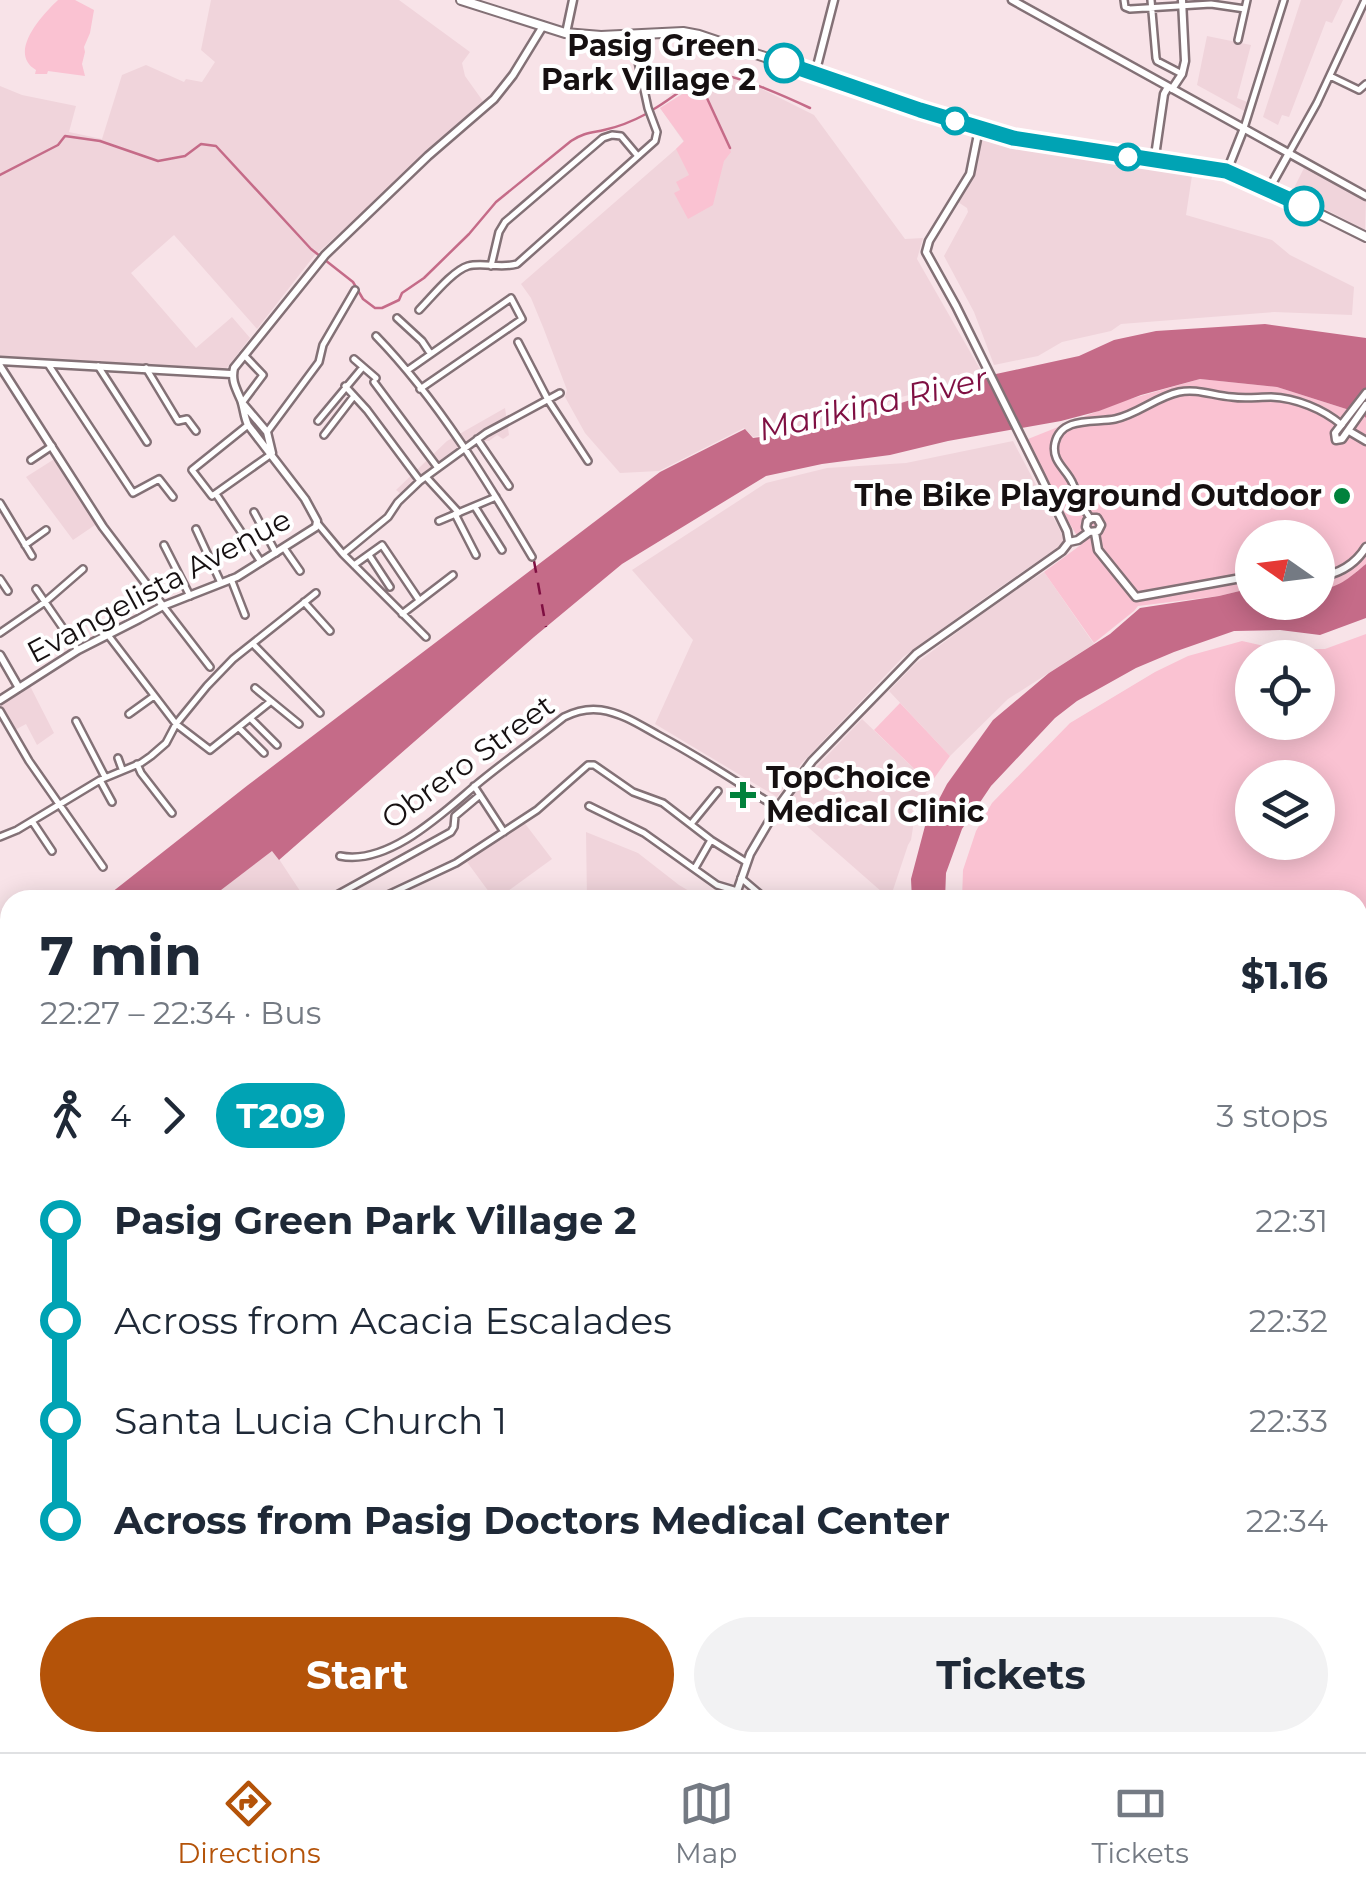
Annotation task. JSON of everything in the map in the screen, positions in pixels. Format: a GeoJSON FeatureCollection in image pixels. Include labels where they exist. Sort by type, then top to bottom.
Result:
{"type":"FeatureCollection","features":[{"type":"Feature","properties":{"kind":"main road"},"geometry":{"type":"LineString","coordinates":[[461,0],[484,4],[566,33],[699,35],[980,129],[1042,145],[1166,160]]}},
{"type":"Feature","properties":{"kind":"main road"},"geometry":{"type":"LineString","coordinates":[[1121,154],[1155,156],[1226,171],[1366,237]]}},
{"type":"Feature","properties":{"kind":"street"},"geometry":{"type":"LineString","coordinates":[[566,33],[572,0]]}},
{"type":"Feature","properties":{"kind":"street"},"geometry":{"type":"LineString","coordinates":[[815,74],[834,0]]}},
{"type":"Feature","properties":{"kind":"street"},"geometry":{"type":"LineString","coordinates":[[1012,0],[1366,196]]}},
{"type":"Feature","properties":{"kind":"street"},"geometry":{"type":"LineString","coordinates":[[1124,0],[1127,9],[1182,2],[1211,2],[1244,9]]}},
{"type":"Feature","properties":{"kind":"street"},"geometry":{"type":"LineString","coordinates":[[1238,40],[1246,0]]}},
{"type":"Feature","properties":{"kind":"street"},"geometry":{"type":"LineString","coordinates":[[1226,171],[1244,128],[1284,0]]}},
{"type":"Feature","properties":{"kind":"street"},"geometry":{"type":"LineString","coordinates":[[1270,189],[1365,0]]}},
{"type":"Feature","properties":{"kind":"street"},"geometry":{"type":"LineString","coordinates":[[1155,156],[1164,94],[1182,74],[1185,61],[1182,2]]}},
{"type":"Feature","properties":{"kind":"street"},"geometry":{"type":"LineString","coordinates":[[1151,3],[1156,58],[1182,74]]}},
{"type":"Feature","properties":{"kind":"street"},"geometry":{"type":"LineString","coordinates":[[0,363],[232,374],[322,258],[494,99],[543,26]]}},
{"type":"Feature","properties":{"kind":"street"},"geometry":{"type":"LineString","coordinates":[[419,310],[456,273],[469,266],[506,268],[517,264],[655,141],[658,132],[648,108],[632,34]]}},
{"type":"Feature","properties":{"kind":"street"},"geometry":{"type":"LineString","coordinates":[[1330,76],[1359,90],[1366,84]]}},
{"type":"Feature","properties":{"kind":"street"},"geometry":{"type":"LineString","coordinates":[[737,890],[746,862],[777,808],[812,761],[916,654],[1062,552],[1069,542],[1068,531],[926,248],[970,174],[980,129]]}},
{"type":"Feature","properties":{"kind":"street"},"geometry":{"type":"LineString","coordinates":[[491,266],[503,224],[603,138],[620,136],[637,155]]}},
{"type":"Feature","properties":{"kind":"street"},"geometry":{"type":"LineString","coordinates":[[268,432],[319,362],[323,344],[355,290]]}},
{"type":"Feature","properties":{"kind":"street"},"geometry":{"type":"LineString","coordinates":[[408,370],[510,297],[523,317],[420,389]]}},
{"type":"Feature","properties":{"kind":"street"},"geometry":{"type":"LineString","coordinates":[[398,318],[430,353]]}},
{"type":"Feature","properties":{"kind":"street"},"geometry":{"type":"LineString","coordinates":[[376,336],[408,370],[466,448],[532,557]]}},
{"type":"Feature","properties":{"kind":"street"},"geometry":{"type":"LineString","coordinates":[[518,342],[548,400],[588,461]]}},
{"type":"Feature","properties":{"kind":"street"},"geometry":{"type":"LineString","coordinates":[[242,404],[263,374],[244,355]]}},
{"type":"Feature","properties":{"kind":"street"},"geometry":{"type":"LineString","coordinates":[[354,359],[375,380],[438,468]]}},
{"type":"Feature","properties":{"kind":"street"},"geometry":{"type":"LineString","coordinates":[[0,363],[104,527],[210,667]]}},
{"type":"Feature","properties":{"kind":"street"},"geometry":{"type":"LineString","coordinates":[[48,364],[132,494],[159,478],[173,497]]}},
{"type":"Feature","properties":{"kind":"street"},"geometry":{"type":"LineString","coordinates":[[98,366],[146,442]]}},
{"type":"Feature","properties":{"kind":"street"},"geometry":{"type":"LineString","coordinates":[[318,421],[363,367]]}},
{"type":"Feature","properties":{"kind":"street"},"geometry":{"type":"LineString","coordinates":[[146,368],[178,421],[186,419],[196,431]]}},
{"type":"Feature","properties":{"kind":"street","name":"Evangelista Avenue"},"geometry":{"type":"LineString","coordinates":[[0,700],[78,650],[163,606],[231,580],[318,524],[305,499],[248,425],[232,374]]}},
{"type":"Feature","properties":{"kind":"street"},"geometry":{"type":"LineString","coordinates":[[346,386],[457,514],[476,555]]}},
{"type":"Feature","properties":{"kind":"street"},"geometry":{"type":"LineString","coordinates":[[1090,518],[1073,483],[1056,460],[1054,445],[1061,432],[1069,425],[1118,418],[1188,390],[1235,398],[1286,399],[1330,416],[1366,441]]}},
{"type":"Feature","properties":{"kind":"street"},"geometry":{"type":"LineString","coordinates":[[343,554],[388,517],[423,479],[477,439],[560,393]]}},
{"type":"Feature","properties":{"kind":"street"},"geometry":{"type":"LineString","coordinates":[[1347,425],[1366,393]]}},
{"type":"Feature","properties":{"kind":"street"},"geometry":{"type":"LineString","coordinates":[[324,435],[354,396]]}},
{"type":"Feature","properties":{"kind":"street","name":"Evangelista Avenue"},"geometry":{"type":"LineString","coordinates":[[242,404],[268,432],[272,454]]}},
{"type":"Feature","properties":{"kind":"street"},"geometry":{"type":"LineString","coordinates":[[1347,425],[1366,405]]}},
{"type":"Feature","properties":{"kind":"street"},"geometry":{"type":"LineString","coordinates":[[248,425],[192,469],[212,496],[272,454]]}},
{"type":"Feature","properties":{"kind":"street"},"geometry":{"type":"LineString","coordinates":[[477,439],[509,486]]}},
{"type":"Feature","properties":{"kind":"street"},"geometry":{"type":"LineString","coordinates":[[31,460],[52,446]]}},
{"type":"Feature","properties":{"kind":"street"},"geometry":{"type":"LineString","coordinates":[[216,494],[261,562]]}},
{"type":"Feature","properties":{"kind":"street"},"geometry":{"type":"LineString","coordinates":[[439,521],[496,498]]}},
{"type":"Feature","properties":{"kind":"street"},"geometry":{"type":"LineString","coordinates":[[0,503],[32,556]]}},
{"type":"Feature","properties":{"kind":"street"},"geometry":{"type":"LineString","coordinates":[[475,507],[502,550]]}},
{"type":"Feature","properties":{"kind":"street"},"geometry":{"type":"LineString","coordinates":[[254,512],[300,571]]}},
{"type":"Feature","properties":{"kind":"street"},"geometry":{"type":"LineString","coordinates":[[1069,542],[1101,528],[1096,518],[1090,518]]}},
{"type":"Feature","properties":{"kind":"street"},"geometry":{"type":"LineString","coordinates":[[1090,518],[1086,524],[1098,550],[1136,597],[1235,579]]}},
{"type":"Feature","properties":{"kind":"street"},"geometry":{"type":"LineString","coordinates":[[318,524],[426,637]]}},
{"type":"Feature","properties":{"kind":"street"},"geometry":{"type":"LineString","coordinates":[[196,528],[222,583]]}},
{"type":"Feature","properties":{"kind":"street"},"geometry":{"type":"LineString","coordinates":[[25,544],[46,530]]}},
{"type":"Feature","properties":{"kind":"street"},"geometry":{"type":"LineString","coordinates":[[164,545],[190,596]]}},
{"type":"Feature","properties":{"kind":"street"},"geometry":{"type":"LineString","coordinates":[[354,565],[382,545],[419,600]]}},
{"type":"Feature","properties":{"kind":"street"},"geometry":{"type":"LineString","coordinates":[[1335,571],[1358,559],[1366,548]]}},
{"type":"Feature","properties":{"kind":"street"},"geometry":{"type":"LineString","coordinates":[[369,554],[390,587]]}},
{"type":"Feature","properties":{"kind":"street"},"geometry":{"type":"LineString","coordinates":[[0,633],[84,569]]}},
{"type":"Feature","properties":{"kind":"street"},"geometry":{"type":"LineString","coordinates":[[402,614],[453,575]]}},
{"type":"Feature","properties":{"kind":"street"},"geometry":{"type":"LineString","coordinates":[[0,579],[8,591]]}},
{"type":"Feature","properties":{"kind":"street"},"geometry":{"type":"LineString","coordinates":[[231,580],[245,615]]}},
{"type":"Feature","properties":{"kind":"street"},"geometry":{"type":"LineString","coordinates":[[36,589],[78,650]]}},
{"type":"Feature","properties":{"kind":"street"},"geometry":{"type":"LineString","coordinates":[[0,837],[102,779],[137,764],[166,743],[176,724],[220,672],[316,592]]}},
{"type":"Feature","properties":{"kind":"street"},"geometry":{"type":"LineString","coordinates":[[304,602],[330,631]]}},
{"type":"Feature","properties":{"kind":"street"},"geometry":{"type":"LineString","coordinates":[[108,635],[176,724],[210,750],[270,702]]}},
{"type":"Feature","properties":{"kind":"street"},"geometry":{"type":"LineString","coordinates":[[254,644],[320,712]]}},
{"type":"Feature","properties":{"kind":"street"},"geometry":{"type":"LineString","coordinates":[[0,655],[19,688]]}},
{"type":"Feature","properties":{"kind":"street"},"geometry":{"type":"LineString","coordinates":[[254,688],[298,724]]}},
{"type":"Feature","properties":{"kind":"street"},"geometry":{"type":"LineString","coordinates":[[128,714],[154,696]]}},
{"type":"Feature","properties":{"kind":"street","name":"Obrero Street"},"geometry":{"type":"LineString","coordinates":[[340,856],[358,858],[404,840],[577,711],[600,710],[622,716],[700,758],[777,808]]}},
{"type":"Feature","properties":{"kind":"street"},"geometry":{"type":"LineString","coordinates":[[0,712],[28,761],[103,868]]}},
{"type":"Feature","properties":{"kind":"street"},"geometry":{"type":"LineString","coordinates":[[250,718],[277,745]]}},
{"type":"Feature","properties":{"kind":"street"},"geometry":{"type":"LineString","coordinates":[[76,720],[112,802]]}},
{"type":"Feature","properties":{"kind":"street"},"geometry":{"type":"LineString","coordinates":[[239,728],[264,753]]}},
{"type":"Feature","properties":{"kind":"street"},"geometry":{"type":"LineString","coordinates":[[118,758],[122,769]]}},
{"type":"Feature","properties":{"kind":"street"},"geometry":{"type":"LineString","coordinates":[[137,764],[172,814]]}},
{"type":"Feature","properties":{"kind":"street"},"geometry":{"type":"LineString","coordinates":[[399,890],[456,863],[504,832],[594,764],[633,792],[663,802],[746,862]]}},
{"type":"Feature","properties":{"kind":"street"},"geometry":{"type":"LineString","coordinates":[[474,786],[504,832]]}},
{"type":"Feature","properties":{"kind":"street"},"geometry":{"type":"LineString","coordinates":[[690,824],[718,791]]}},
{"type":"Feature","properties":{"kind":"street"},"geometry":{"type":"LineString","coordinates":[[346,890],[451,832],[454,816],[480,795]]}},
{"type":"Feature","properties":{"kind":"street"},"geometry":{"type":"LineString","coordinates":[[589,806],[644,833],[717,885],[734,890]]}},
{"type":"Feature","properties":{"kind":"street"},"geometry":{"type":"LineString","coordinates":[[32,821],[52,851]]}},
{"type":"Feature","properties":{"kind":"street"},"geometry":{"type":"LineString","coordinates":[[694,869],[711,840]]}},
{"type":"Feature","properties":{"kind":"street"},"geometry":{"type":"LineString","coordinates":[[741,878],[755,890]]}},
{"type":"Feature","properties":{"kind":"shaded area"},"geometry":{"type":"Polygon","coordinates":[[[58,0],[75,0],[94,10],[84,47],[85,76],[48,71],[35,74],[28,63],[25,54],[30,34],[58,0]]]}},
{"type":"Feature","properties":{"kind":"shaded area"},"geometry":{"type":"Polygon","coordinates":[[[211,0],[399,0],[470,52],[462,63],[465,76],[485,104],[314,256],[257,329],[174,235],[131,273],[196,348],[232,317],[250,338],[226,369],[0,356],[0,86],[22,95],[76,106],[69,132],[102,139],[122,75],[146,65],[184,82],[202,82],[215,62],[201,50],[211,0]]]}},
{"type":"Feature","properties":{"kind":"shaded area"},"geometry":{"type":"Polygon","coordinates":[[[1301,0],[1343,0],[1332,23],[1326,21],[1289,117],[1282,115],[1278,125],[1263,117],[1301,0]]]}},
{"type":"Feature","properties":{"kind":"shaded area"},"geometry":{"type":"Polygon","coordinates":[[[1207,36],[1251,45],[1237,98],[1250,103],[1246,112],[1197,85],[1207,36]]]}},
{"type":"Feature","properties":{"kind":"shaded area"},"geometry":{"type":"Polygon","coordinates":[[[719,76],[746,81],[814,115],[905,239],[923,238],[917,259],[984,376],[897,398],[863,414],[845,414],[824,427],[753,437],[744,428],[659,471],[620,473],[585,433],[565,397],[567,390],[543,327],[521,284],[684,142],[660,108],[702,81],[719,76]]]}},
{"type":"Feature","properties":{"kind":"shaded area"},"geometry":{"type":"Polygon","coordinates":[[[699,84],[731,152],[724,161],[713,205],[688,219],[674,193],[680,190],[676,182],[689,175],[676,149],[684,141],[660,108],[699,84]]]}},
{"type":"Feature","properties":{"kind":"shaded area"},"geometry":{"type":"Polygon","coordinates":[[[981,139],[1193,169],[1186,215],[1272,240],[1290,255],[1354,287],[1352,315],[1274,312],[1121,324],[1111,331],[1062,342],[1038,356],[994,365],[974,312],[944,256],[968,212],[958,202],[978,164],[981,139]]]}},
{"type":"Feature","properties":{"kind":"shaded area"},"geometry":{"type":"Polygon","coordinates":[[[1305,166],[1366,197],[1365,230],[1292,192],[1305,166]]]}},
{"type":"Feature","properties":{"kind":"shaded area"},"geometry":{"type":"Polygon","coordinates":[[[1265,324],[1366,338],[1366,418],[1277,387],[1200,379],[1061,421],[766,476],[622,564],[279,860],[272,851],[221,890],[115,890],[660,472],[745,429],[753,438],[824,428],[845,414],[873,412],[982,377],[1079,356],[1114,340],[1156,331],[1265,324]]]}},
{"type":"Feature","properties":{"kind":"shaded area"},"geometry":{"type":"Polygon","coordinates":[[[1200,379],[1277,387],[1362,414],[1366,418],[1366,564],[1335,586],[1335,520],[1235,520],[1235,592],[1138,606],[1094,643],[1044,572],[1082,544],[1028,439],[1123,401],[1200,379]]]}},
{"type":"Feature","properties":{"kind":"shaded area"},"geometry":{"type":"Polygon","coordinates":[[[505,408],[509,435],[478,441],[406,498],[396,490],[447,441],[505,408]]]}},
{"type":"Feature","properties":{"kind":"shaded area"},"geometry":{"type":"Polygon","coordinates":[[[1013,441],[1061,532],[1062,545],[903,657],[801,764],[777,797],[655,724],[693,640],[632,570],[766,483],[827,468],[906,463],[1013,441]]]}},
{"type":"Feature","properties":{"kind":"shaded area"},"geometry":{"type":"Polygon","coordinates":[[[56,458],[98,523],[73,540],[26,477],[56,458]]]}},
{"type":"Feature","properties":{"kind":"shaded area"},"geometry":{"type":"Polygon","coordinates":[[[1366,564],[1366,618],[1320,635],[1280,630],[1234,631],[1136,668],[1077,701],[1055,718],[991,786],[962,829],[946,873],[945,890],[912,890],[925,826],[947,784],[993,720],[1049,673],[1110,634],[1140,608],[1235,592],[1235,620],[1335,620],[1338,584],[1366,564]]]}},
{"type":"Feature","properties":{"kind":"shaded area"},"geometry":{"type":"Polygon","coordinates":[[[1044,572],[1094,644],[1008,699],[950,756],[889,691],[915,664],[1044,572]]]}},
{"type":"Feature","properties":{"kind":"shaded area"},"geometry":{"type":"Polygon","coordinates":[[[1366,634],[1366,890],[962,890],[963,870],[976,831],[992,803],[1070,723],[1188,656],[1235,643],[1235,740],[1335,740],[1335,645],[1366,634]]]}},
{"type":"Feature","properties":{"kind":"shaded area"},"geometry":{"type":"Polygon","coordinates":[[[30,686],[54,733],[37,745],[26,724],[13,731],[0,710],[0,705],[30,686]]]}},
{"type":"Feature","properties":{"kind":"shaded area"},"geometry":{"type":"Polygon","coordinates":[[[900,703],[950,756],[930,784],[874,730],[900,703]]]}},
{"type":"Feature","properties":{"kind":"shaded area"},"geometry":{"type":"Polygon","coordinates":[[[862,719],[930,784],[893,890],[880,890],[785,807],[807,777],[862,719]]]}},
{"type":"Feature","properties":{"kind":"shaded area"},"geometry":{"type":"Polygon","coordinates":[[[523,821],[552,859],[509,890],[488,890],[467,862],[523,821]]]}},
{"type":"Feature","properties":{"kind":"shaded area"},"geometry":{"type":"Polygon","coordinates":[[[586,832],[638,853],[687,890],[587,890],[586,832]]]}},
{"type":"Feature","properties":{"kind":"shaded area"},"geometry":{"type":"Polygon","coordinates":[[[273,850],[299,890],[221,890],[273,850]]]}},
{"type":"Feature","properties":{"kind":"waterway"},"geometry":{"type":"LineString","coordinates":[[654,109],[693,83],[718,75],[751,83],[810,108]]}},
{"type":"Feature","properties":{"kind":"waterway"},"geometry":{"type":"LineString","coordinates":[[700,83],[730,148]]}},
{"type":"Feature","properties":{"kind":"waterway"},"geometry":{"type":"LineString","coordinates":[[0,175],[58,145],[65,136],[100,141],[158,161],[185,156],[201,144],[216,146],[311,249],[353,282],[363,299],[382,308],[399,300],[402,293],[424,278],[496,202],[571,141],[646,114]]}},
{"type":"Feature","properties":{"kind":"ferry route"},"geometry":{"type":"LineString","coordinates":[[534,561],[546,627]]}},
{"type":"Feature","properties":{"kind":"bus line","name":"T209"},"geometry":{"type":"LineString","coordinates":[[784,63],[986,132],[1042,145],[1226,171],[1304,206]]}},
{"type":"Feature","properties":{"kind":"place","name":"Pasig Green Park Village 2"},"geometry":{"type":"Point","coordinates":[784,63]}},
{"type":"Feature","properties":{"kind":"place","name":"The Bike Playground Outdoor"},"geometry":{"type":"Point","coordinates":[1342,496]}},
{"type":"Feature","properties":{"kind":"place","name":"TopChoice Medical Clinic"},"geometry":{"type":"Point","coordinates":[743,795]}},
{"type":"Feature","properties":{"kind":"water label","name":"Marikina River"},"geometry":{"type":"Point","coordinates":[873,404]}}]}
